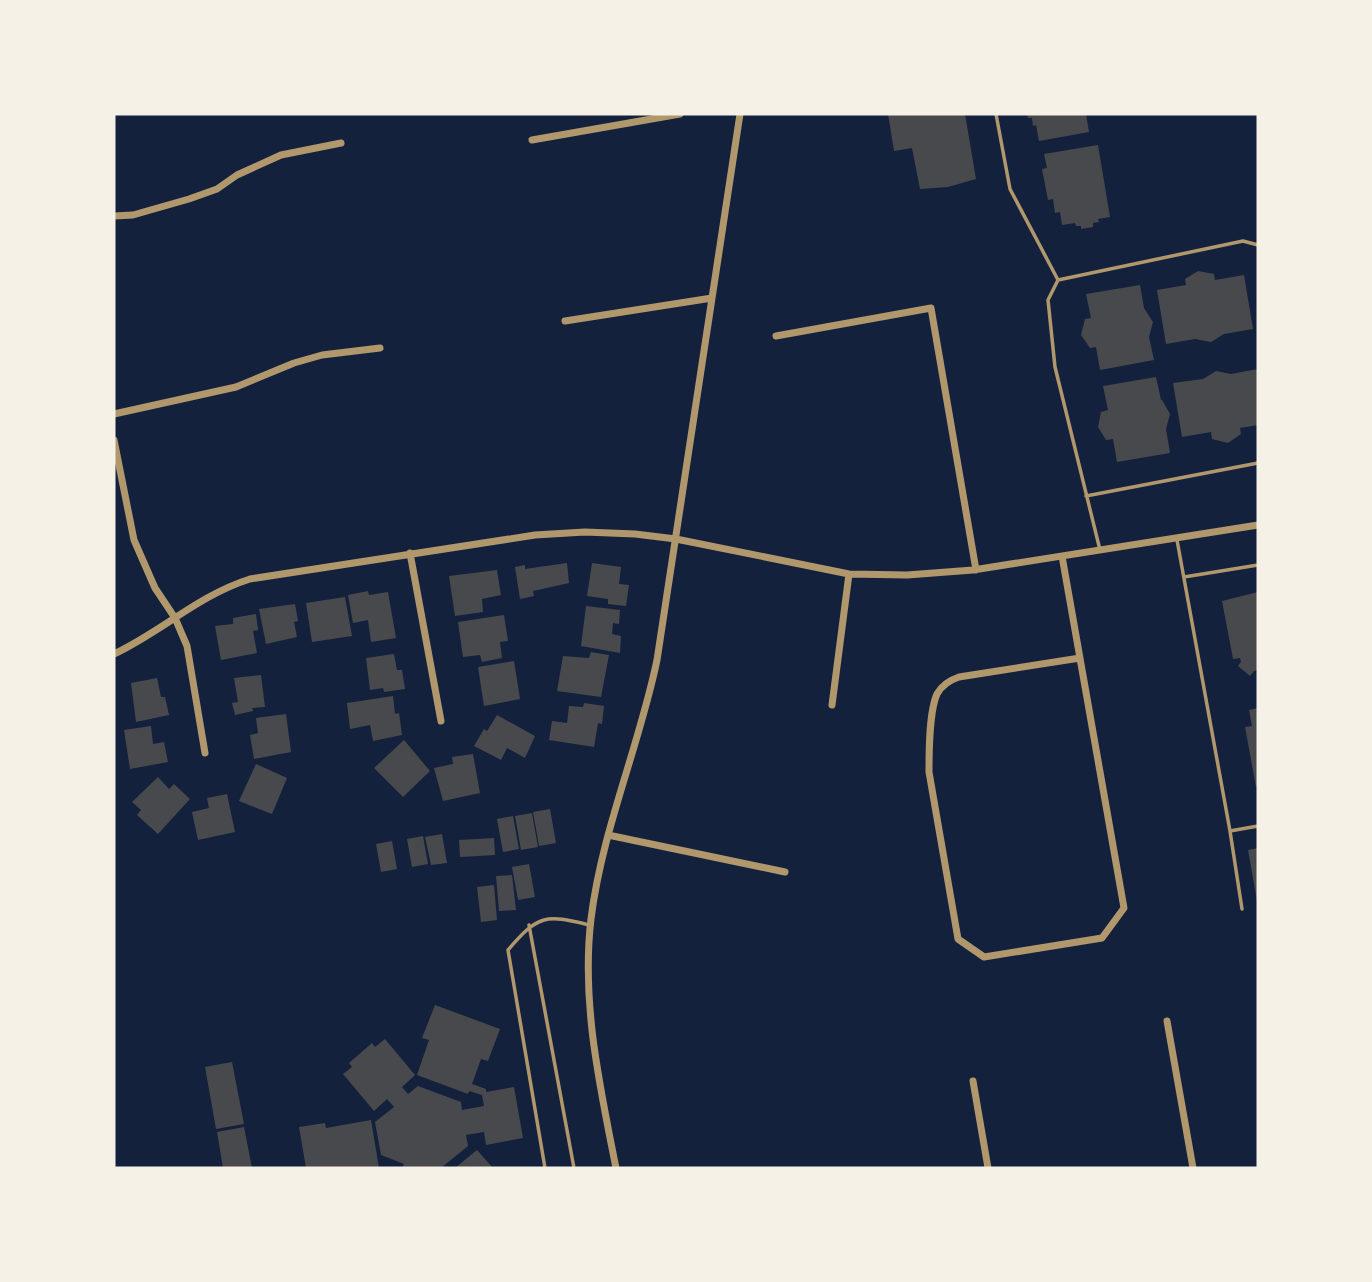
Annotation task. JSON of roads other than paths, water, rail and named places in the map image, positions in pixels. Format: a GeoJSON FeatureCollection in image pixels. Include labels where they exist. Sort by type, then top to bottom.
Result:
{"type":"FeatureCollection","features":[{"type":"Feature","properties":{"kind":"street"},"geometry":{"type":"LineString","coordinates":[[532,140],[680,114]]}},
{"type":"Feature","properties":{"kind":"street"},"geometry":{"type":"LineString","coordinates":[[616,1168],[598,1075],[593,1032],[588,968],[591,926],[608,835],[650,694],[740,114]]}},
{"type":"Feature","properties":{"kind":"street"},"geometry":{"type":"LineString","coordinates":[[114,216],[132,215],[217,189],[237,175],[281,155],[341,143]]}},
{"type":"Feature","properties":{"kind":"street"},"geometry":{"type":"LineString","coordinates":[[565,321],[712,298]]}},
{"type":"Feature","properties":{"kind":"street"},"geometry":{"type":"LineString","coordinates":[[776,336],[931,308],[976,570]]}},
{"type":"Feature","properties":{"kind":"street"},"geometry":{"type":"LineString","coordinates":[[114,414],[236,387],[294,363],[322,355],[380,348]]}},
{"type":"Feature","properties":{"kind":"street"},"geometry":{"type":"LineString","coordinates":[[114,440],[134,540],[155,588],[175,618],[187,646],[205,753]]}},
{"type":"Feature","properties":{"kind":"street"},"geometry":{"type":"LineString","coordinates":[[114,654],[139,643],[201,600],[229,585],[250,579],[535,535],[585,532],[635,534],[849,574],[907,575],[976,570],[1258,525]]}},
{"type":"Feature","properties":{"kind":"street"},"geometry":{"type":"LineString","coordinates":[[410,553],[441,720]]}},
{"type":"Feature","properties":{"kind":"street"},"geometry":{"type":"LineString","coordinates":[[1062,556],[1080,658],[1124,908],[1102,938],[984,957],[958,939],[929,772],[929,744],[937,695],[943,686],[959,677],[1080,658]]}},
{"type":"Feature","properties":{"kind":"street"},"geometry":{"type":"LineString","coordinates":[[832,705],[849,574]]}},
{"type":"Feature","properties":{"kind":"street"},"geometry":{"type":"LineString","coordinates":[[608,835],[785,872]]}},
{"type":"Feature","properties":{"kind":"street"},"geometry":{"type":"LineString","coordinates":[[1167,1021],[1193,1168]]}},
{"type":"Feature","properties":{"kind":"street"},"geometry":{"type":"LineString","coordinates":[[973,1081],[988,1168]]}},
{"type":"Feature","properties":{"kind":"lane"},"geometry":{"type":"LineString","coordinates":[[996,114],[1010,189],[1058,280]]}},
{"type":"Feature","properties":{"kind":"lane"},"geometry":{"type":"LineString","coordinates":[[1058,280],[1243,241],[1258,245]]}},
{"type":"Feature","properties":{"kind":"lane"},"geometry":{"type":"LineString","coordinates":[[1058,280],[1048,300],[1055,367],[1100,550]]}},
{"type":"Feature","properties":{"kind":"lane"},"geometry":{"type":"LineString","coordinates":[[1086,496],[1258,463]]}},
{"type":"Feature","properties":{"kind":"lane"},"geometry":{"type":"LineString","coordinates":[[1176,538],[1242,909]]}},
{"type":"Feature","properties":{"kind":"lane"},"geometry":{"type":"LineString","coordinates":[[1184,577],[1258,565]]}},
{"type":"Feature","properties":{"kind":"lane"},"geometry":{"type":"LineString","coordinates":[[1230,831],[1258,826]]}},
{"type":"Feature","properties":{"kind":"lane"},"geometry":{"type":"LineString","coordinates":[[545,1168],[508,950],[529,925],[557,917],[591,926]]}},
{"type":"Feature","properties":{"kind":"lane"},"geometry":{"type":"LineString","coordinates":[[529,925],[574,1168]]}}]}
